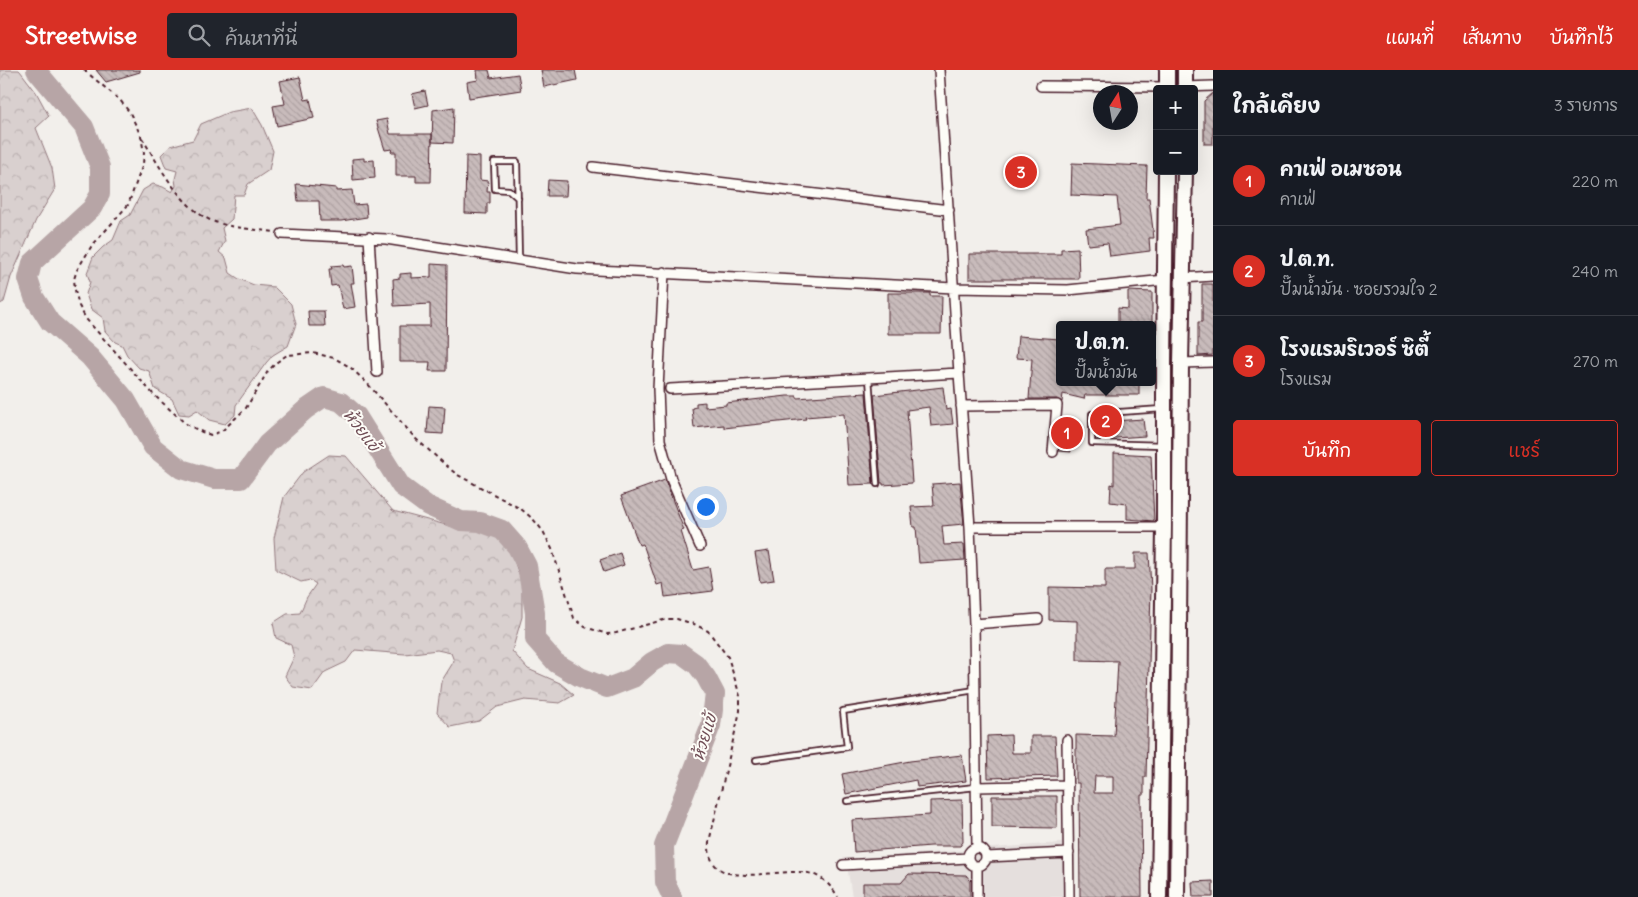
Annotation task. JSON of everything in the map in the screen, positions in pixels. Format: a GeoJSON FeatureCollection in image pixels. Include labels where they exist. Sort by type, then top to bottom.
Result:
{"type":"FeatureCollection","features":[{"type":"Feature","properties":{"kind":"main road"},"geometry":{"type":"LineString","coordinates":[[1167,70],[1167,85]]}},
{"type":"Feature","properties":{"kind":"main road"},"geometry":{"type":"LineString","coordinates":[[1185,70],[1185,85]]}},
{"type":"Feature","properties":{"kind":"main road"},"geometry":{"type":"LineString","coordinates":[[1160,897],[1166,175]]}},
{"type":"Feature","properties":{"kind":"main road"},"geometry":{"type":"LineString","coordinates":[[1177,897],[1184,175]]}},
{"type":"Feature","properties":{"kind":"street"},"geometry":{"type":"LineString","coordinates":[[939,70],[970,527],[974,624],[977,848]]}},
{"type":"Feature","properties":{"kind":"street"},"geometry":{"type":"LineString","coordinates":[[1040,86],[1153,88]]}},
{"type":"Feature","properties":{"kind":"street"},"geometry":{"type":"LineString","coordinates":[[1198,87],[1213,86]]}},
{"type":"Feature","properties":{"kind":"street"},"geometry":{"type":"LineString","coordinates":[[593,167],[949,210]]}},
{"type":"Feature","properties":{"kind":"street"},"geometry":{"type":"LineString","coordinates":[[282,234],[386,238],[577,269],[954,288],[1068,290],[1165,280]]}},
{"type":"Feature","properties":{"kind":"street"},"geometry":{"type":"LineString","coordinates":[[369,237],[377,372]]}},
{"type":"Feature","properties":{"kind":"street"},"geometry":{"type":"LineString","coordinates":[[664,272],[658,390],[660,440],[671,479],[700,546]]}},
{"type":"Feature","properties":{"kind":"street"},"geometry":{"type":"LineString","coordinates":[[1182,278],[1213,276]]}},
{"type":"Feature","properties":{"kind":"street"},"geometry":{"type":"LineString","coordinates":[[1181,363],[1213,362]]}},
{"type":"Feature","properties":{"kind":"street"},"geometry":{"type":"LineString","coordinates":[[670,389],[959,373]]}},
{"type":"Feature","properties":{"kind":"street"},"geometry":{"type":"LineString","coordinates":[[962,406],[1057,405],[1053,452]]}},
{"type":"Feature","properties":{"kind":"street"},"geometry":{"type":"LineString","coordinates":[[970,527],[1164,527]]}},
{"type":"Feature","properties":{"kind":"street"},"geometry":{"type":"LineString","coordinates":[[974,624],[1038,619]]}},
{"type":"Feature","properties":{"kind":"street"},"geometry":{"type":"LineString","coordinates":[[1067,740],[1069,897]]}},
{"type":"Feature","properties":{"kind":"street"},"geometry":{"type":"LineString","coordinates":[[976,787],[1068,786]]}},
{"type":"Feature","properties":{"kind":"street"},"geometry":{"type":"LineString","coordinates":[[977,848],[984,851],[986,857],[984,862],[977,866],[971,864],[968,858],[970,850],[977,848]]}},
{"type":"Feature","properties":{"kind":"street"},"geometry":{"type":"LineString","coordinates":[[986,857],[1069,853]]}},
{"type":"Feature","properties":{"kind":"street"},"geometry":{"type":"LineString","coordinates":[[842,865],[968,858]]}},
{"type":"Feature","properties":{"kind":"street"},"geometry":{"type":"LineString","coordinates":[[977,866],[977,897]]}},
{"type":"Feature","properties":{"kind":"lane"},"geometry":{"type":"LineString","coordinates":[[518,198],[509,190],[495,189],[494,162],[517,162],[518,198],[519,260]]}},
{"type":"Feature","properties":{"kind":"lane"},"geometry":{"type":"LineString","coordinates":[[869,378],[878,484]]}},
{"type":"Feature","properties":{"kind":"lane"},"geometry":{"type":"LineString","coordinates":[[1164,409],[1092,414],[1092,443],[1164,445]]}},
{"type":"Feature","properties":{"kind":"lane"},"geometry":{"type":"LineString","coordinates":[[756,760],[847,747],[843,711],[975,690]]}},
{"type":"Feature","properties":{"kind":"lane"},"geometry":{"type":"LineString","coordinates":[[847,801],[976,787]]}},
{"type":"Feature","properties":{"kind":"path"},"geometry":{"type":"LineString","coordinates":[[84,70],[120,100],[130,113],[141,136],[168,180],[196,212],[211,220],[229,225],[282,234]]}},
{"type":"Feature","properties":{"kind":"path"},"geometry":{"type":"LineString","coordinates":[[141,136],[144,164],[133,195],[128,205],[87,254],[74,279],[79,306],[86,319],[154,395],[186,424],[211,434],[222,431],[240,415],[268,371],[277,362],[287,356],[313,353],[334,358],[367,382],[416,439],[456,474],[521,509],[533,519],[543,531],[552,549],[574,618],[585,627],[607,634],[677,618],[708,631],[728,657],[740,696],[740,711],[709,842],[708,854],[718,870],[726,876],[735,879]]}},
{"type":"Feature","properties":{"kind":"path"},"geometry":{"type":"LineString","coordinates":[[754,878],[787,872],[814,874],[826,882],[838,897]]}},
{"type":"Feature","properties":{"kind":"shaded area"},"geometry":{"type":"Polygon","coordinates":[[[1075,842],[1075,897],[852,897],[846,859],[1075,842]]]}},
{"type":"Feature","properties":{"kind":"green space"},"geometry":{"type":"Polygon","coordinates":[[[0,70],[19,70],[36,92],[49,116],[36,128],[52,168],[55,189],[36,220],[11,277],[4,302],[0,304],[0,70]]]}},
{"type":"Feature","properties":{"kind":"green space"},"geometry":{"type":"Polygon","coordinates":[[[252,108],[262,125],[273,151],[269,170],[248,184],[244,195],[234,195],[232,219],[222,228],[225,241],[219,252],[226,258],[230,273],[239,279],[254,285],[274,287],[291,304],[296,324],[288,346],[273,355],[266,363],[236,405],[235,415],[225,424],[209,420],[197,410],[189,415],[179,414],[172,399],[155,389],[149,371],[139,368],[127,355],[122,345],[115,342],[105,331],[103,318],[91,309],[86,294],[90,282],[87,273],[93,257],[113,240],[121,221],[130,215],[143,190],[153,184],[172,192],[176,186],[177,171],[166,168],[161,155],[170,146],[193,140],[201,124],[229,112],[252,108]]]}},
{"type":"Feature","properties":{"kind":"green space"},"geometry":{"type":"Polygon","coordinates":[[[329,455],[346,456],[393,511],[454,527],[474,528],[494,534],[510,549],[522,583],[522,617],[512,651],[528,669],[560,683],[574,695],[560,703],[525,700],[497,707],[479,721],[450,727],[437,713],[441,682],[454,661],[451,653],[437,650],[405,654],[355,650],[346,662],[325,672],[312,690],[293,687],[285,676],[294,657],[291,645],[276,638],[273,623],[287,614],[300,613],[307,597],[316,584],[310,580],[301,582],[276,570],[274,538],[284,497],[303,472],[329,455]]]}},
{"type":"Feature","properties":{"kind":"building"},"geometry":{"type":"Polygon","coordinates":[[[96,70],[140,70],[140,72],[106,82],[96,70]]]}},
{"type":"Feature","properties":{"kind":"building"},"geometry":{"type":"Polygon","coordinates":[[[477,70],[489,70],[491,78],[518,74],[521,90],[469,98],[467,82],[478,80],[477,70]]]}},
{"type":"Feature","properties":{"kind":"building"},"geometry":{"type":"Polygon","coordinates":[[[541,70],[575,70],[577,80],[544,87],[541,70]]]}},
{"type":"Feature","properties":{"kind":"building"},"geometry":{"type":"Polygon","coordinates":[[[300,77],[305,100],[310,99],[314,118],[277,126],[273,106],[285,104],[280,81],[300,77]]]}},
{"type":"Feature","properties":{"kind":"building"},"geometry":{"type":"Polygon","coordinates":[[[425,91],[428,105],[415,108],[412,94],[425,91]]]}},
{"type":"Feature","properties":{"kind":"building"},"geometry":{"type":"Polygon","coordinates":[[[1213,93],[1213,144],[1204,144],[1204,101],[1213,93]]]}},
{"type":"Feature","properties":{"kind":"building"},"geometry":{"type":"Polygon","coordinates":[[[454,107],[453,143],[432,142],[433,110],[454,107]]]}},
{"type":"Feature","properties":{"kind":"building"},"geometry":{"type":"Polygon","coordinates":[[[387,119],[390,134],[432,134],[431,182],[416,182],[416,176],[396,176],[396,152],[391,152],[392,149],[385,150],[376,121],[387,119]]]}},
{"type":"Feature","properties":{"kind":"building"},"geometry":{"type":"Polygon","coordinates":[[[466,156],[480,157],[480,180],[488,181],[487,192],[490,192],[487,214],[465,213],[466,156]]]}},
{"type":"Feature","properties":{"kind":"building"},"geometry":{"type":"Polygon","coordinates":[[[364,158],[364,161],[374,160],[375,178],[353,180],[352,159],[364,158]]]}},
{"type":"Feature","properties":{"kind":"building"},"geometry":{"type":"Polygon","coordinates":[[[1072,163],[1147,166],[1146,198],[1149,198],[1154,238],[1149,238],[1150,251],[1110,256],[1108,243],[1088,245],[1086,229],[1120,225],[1117,197],[1071,195],[1072,163]]]}},
{"type":"Feature","properties":{"kind":"building"},"geometry":{"type":"Polygon","coordinates":[[[548,180],[567,181],[566,196],[547,196],[548,180]]]}},
{"type":"Feature","properties":{"kind":"building"},"geometry":{"type":"Polygon","coordinates":[[[296,184],[336,188],[336,191],[352,190],[354,205],[366,204],[367,217],[341,221],[320,221],[319,201],[298,201],[296,184]]]}},
{"type":"Feature","properties":{"kind":"building"},"geometry":{"type":"Polygon","coordinates":[[[1078,248],[1079,279],[969,279],[969,254],[1061,254],[1061,249],[1078,248]]]}},
{"type":"Feature","properties":{"kind":"building"},"geometry":{"type":"Polygon","coordinates":[[[431,264],[447,265],[446,371],[429,371],[430,362],[400,362],[400,326],[430,326],[430,304],[394,306],[393,279],[400,278],[400,274],[411,273],[411,278],[431,277],[431,264]]]}},
{"type":"Feature","properties":{"kind":"building"},"geometry":{"type":"Polygon","coordinates":[[[343,265],[344,267],[352,266],[354,283],[351,283],[355,307],[343,309],[338,285],[331,286],[329,269],[332,269],[331,266],[343,265]]]}},
{"type":"Feature","properties":{"kind":"building"},"geometry":{"type":"Polygon","coordinates":[[[1202,284],[1213,284],[1213,355],[1198,356],[1198,322],[1202,322],[1202,284]]]}},
{"type":"Feature","properties":{"kind":"building"},"geometry":{"type":"Polygon","coordinates":[[[1128,291],[1152,292],[1152,321],[1118,321],[1118,308],[1128,309],[1128,291]]]}},
{"type":"Feature","properties":{"kind":"building"},"geometry":{"type":"Polygon","coordinates":[[[888,293],[930,293],[930,296],[942,296],[941,334],[888,334],[888,293]]]}},
{"type":"Feature","properties":{"kind":"building"},"geometry":{"type":"Polygon","coordinates":[[[308,311],[324,311],[325,326],[309,326],[308,311]]]}},
{"type":"Feature","properties":{"kind":"building"},"geometry":{"type":"Polygon","coordinates":[[[1018,336],[1056,339],[1056,386],[1139,386],[1139,395],[1085,395],[1084,399],[1063,394],[1062,402],[1057,399],[1029,399],[1032,359],[1016,358],[1018,336]]]}},
{"type":"Feature","properties":{"kind":"building"},"geometry":{"type":"Polygon","coordinates":[[[943,387],[946,410],[951,409],[953,424],[931,426],[929,407],[907,410],[912,483],[883,485],[881,483],[874,395],[943,387]]]}},
{"type":"Feature","properties":{"kind":"building"},"geometry":{"type":"Polygon","coordinates":[[[866,393],[873,484],[849,485],[844,414],[805,417],[806,419],[724,428],[724,425],[694,428],[692,408],[696,407],[696,403],[705,402],[705,407],[787,396],[797,396],[797,398],[866,393]]]}},
{"type":"Feature","properties":{"kind":"building"},"geometry":{"type":"Polygon","coordinates":[[[429,406],[445,407],[443,434],[427,433],[429,406]]]}},
{"type":"Feature","properties":{"kind":"building"},"geometry":{"type":"Polygon","coordinates":[[[1143,419],[1145,436],[1101,439],[1099,422],[1143,419]]]}},
{"type":"Feature","properties":{"kind":"building"},"geometry":{"type":"Polygon","coordinates":[[[1062,424],[1075,425],[1074,442],[1070,442],[1071,452],[1059,451],[1062,424]]]}},
{"type":"Feature","properties":{"kind":"building"},"geometry":{"type":"Polygon","coordinates":[[[1114,453],[1151,455],[1154,521],[1127,519],[1127,504],[1110,502],[1111,484],[1114,485],[1114,453]]]}},
{"type":"Feature","properties":{"kind":"building"},"geometry":{"type":"Polygon","coordinates":[[[665,480],[684,530],[681,531],[693,570],[709,567],[713,591],[665,597],[663,583],[657,585],[643,544],[639,545],[621,496],[665,480]]]}},
{"type":"Feature","properties":{"kind":"building"},"geometry":{"type":"Polygon","coordinates":[[[960,482],[964,524],[942,526],[944,545],[964,544],[965,560],[919,563],[916,527],[913,527],[911,507],[934,506],[932,484],[960,482]]]}},
{"type":"Feature","properties":{"kind":"building"},"geometry":{"type":"Polygon","coordinates":[[[769,551],[774,580],[760,582],[755,553],[769,551]]]}},
{"type":"Feature","properties":{"kind":"building"},"geometry":{"type":"Polygon","coordinates":[[[620,553],[624,565],[604,572],[600,560],[620,553]]]}},
{"type":"Feature","properties":{"kind":"building"},"geometry":{"type":"Polygon","coordinates":[[[1135,553],[1149,553],[1151,589],[1146,777],[1144,777],[1144,795],[1141,795],[1142,897],[1080,897],[1079,783],[1076,783],[1076,735],[1114,736],[1118,661],[1077,660],[1077,621],[1049,620],[1049,587],[1105,588],[1105,569],[1135,569],[1135,553]],[[1095,776],[1094,793],[1113,793],[1113,776],[1095,776]]]}},
{"type":"Feature","properties":{"kind":"building"},"geometry":{"type":"Polygon","coordinates":[[[1011,735],[1012,753],[1031,753],[1031,736],[1055,736],[1057,776],[988,778],[987,736],[1011,735]]]}},
{"type":"Feature","properties":{"kind":"building"},"geometry":{"type":"Polygon","coordinates":[[[962,755],[966,781],[917,787],[916,780],[846,794],[842,774],[910,761],[962,755]]]}},
{"type":"Feature","properties":{"kind":"building"},"geometry":{"type":"Polygon","coordinates":[[[992,796],[1057,796],[1057,828],[992,827],[992,796]]]}},
{"type":"Feature","properties":{"kind":"building"},"geometry":{"type":"Polygon","coordinates":[[[962,800],[963,842],[960,846],[931,846],[854,852],[852,820],[930,815],[930,801],[962,800]]]}},
{"type":"Feature","properties":{"kind":"building"},"geometry":{"type":"Polygon","coordinates":[[[909,874],[966,875],[970,880],[970,897],[863,897],[863,883],[901,883],[909,874]]]}},
{"type":"Feature","properties":{"kind":"building"},"geometry":{"type":"Polygon","coordinates":[[[1213,881],[1213,897],[1193,897],[1192,882],[1213,881]]]}},
{"type":"Feature","properties":{"kind":"waterway","name":"ห้วยแข้"},"geometry":{"type":"LineString","coordinates":[[36,70],[84,127],[100,167],[100,194],[92,208],[32,263],[28,279],[34,297],[50,322],[90,357],[126,400],[153,447],[181,469],[214,479],[241,479],[267,444],[305,410],[324,397],[341,402],[357,416],[401,486],[428,506],[461,521],[480,522],[502,530],[517,547],[527,566],[535,613],[535,639],[556,663],[580,677],[607,688],[633,678],[652,662],[668,653],[682,654],[696,664],[706,677],[715,694],[711,725],[664,846],[665,882],[672,897]]}},
{"type":"Feature","properties":{"kind":"place","name":"โรงแรมริเวอร์ ซิตี้"},"geometry":{"type":"Point","coordinates":[1021,172]}},
{"type":"Feature","properties":{"kind":"place","name":"ป.ต.ท."},"geometry":{"type":"Point","coordinates":[1106,421]}},
{"type":"Feature","properties":{"kind":"place","name":"คาเฟ่ อเมซอน"},"geometry":{"type":"Point","coordinates":[1067,433]}}]}
